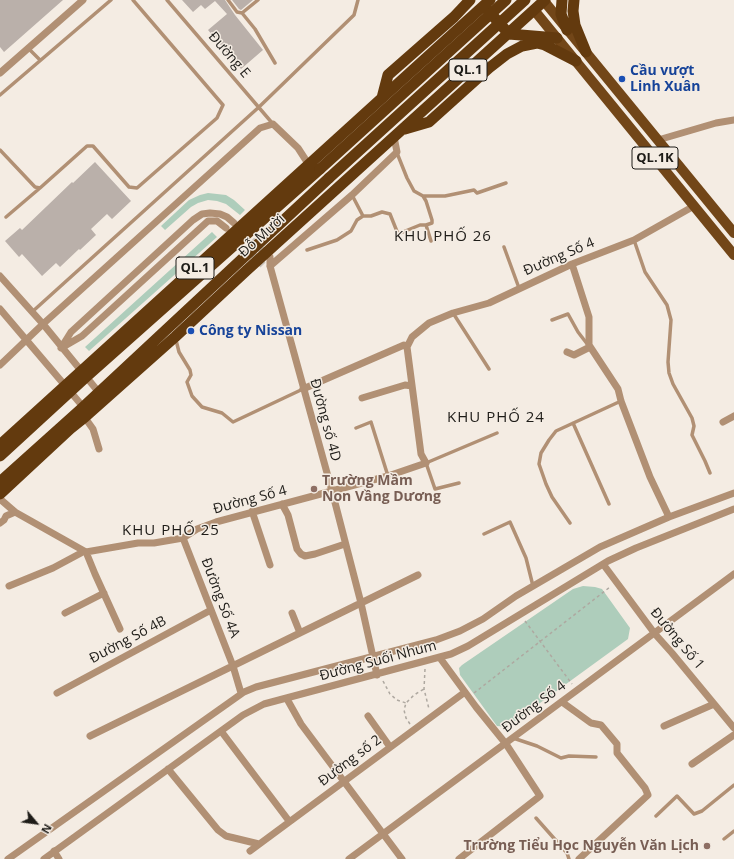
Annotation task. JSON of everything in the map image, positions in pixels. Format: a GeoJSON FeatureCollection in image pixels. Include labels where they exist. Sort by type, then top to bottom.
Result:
{"type":"FeatureCollection","features":[{"type":"Feature","properties":{"kind":"highway"},"geometry":{"type":"LineString","coordinates":[[382,98],[388,75],[470,0]]}},
{"type":"Feature","properties":{"kind":"highway","name":"Đỗ Mười"},"geometry":{"type":"LineString","coordinates":[[83,374],[276,209],[506,0]]}},
{"type":"Feature","properties":{"kind":"highway"},"geometry":{"type":"LineString","coordinates":[[525,0],[534,10]]}},
{"type":"Feature","properties":{"kind":"highway","name":"Đỗ Mười"},"geometry":{"type":"LineString","coordinates":[[102,396],[279,223],[525,0]]}},
{"type":"Feature","properties":{"kind":"highway","name":"Đỗ Mười"},"geometry":{"type":"LineString","coordinates":[[0,482],[175,337],[509,34],[544,0]]}},
{"type":"Feature","properties":{"kind":"highway"},"geometry":{"type":"LineString","coordinates":[[562,0],[561,14],[567,30]]}},
{"type":"Feature","properties":{"kind":"highway"},"geometry":{"type":"LineString","coordinates":[[574,0],[573,11],[575,25],[586,52]]}},
{"type":"Feature","properties":{"kind":"highway"},"geometry":{"type":"LineString","coordinates":[[486,2],[509,34],[557,38]]}},
{"type":"Feature","properties":{"kind":"highway","name":"Đỗ Mười"},"geometry":{"type":"LineString","coordinates":[[0,456],[83,374],[486,2]]}},
{"type":"Feature","properties":{"kind":"highway"},"geometry":{"type":"LineString","coordinates":[[398,134],[429,122],[499,60],[522,46],[537,43],[545,45],[576,61]]}},
{"type":"Feature","properties":{"kind":"highway"},"geometry":{"type":"LineString","coordinates":[[276,209],[309,165]]}},
{"type":"Feature","properties":{"kind":"highway"},"geometry":{"type":"LineString","coordinates":[[279,223],[354,173]]}},
{"type":"Feature","properties":{"kind":"highway","name":"Đỗ Mười"},"geometry":{"type":"LineString","coordinates":[[0,445],[67,389]]}},
{"type":"Feature","properties":{"kind":"highway","name":"Đỗ Mười"},"geometry":{"type":"LineString","coordinates":[[0,494],[70,429],[84,412]]}},
{"type":"Feature","properties":{"kind":"main road","name":"QL.1K"},"geometry":{"type":"LineString","coordinates":[[544,0],[734,233]]}},
{"type":"Feature","properties":{"kind":"main road","name":"QL.1K"},"geometry":{"type":"LineString","coordinates":[[534,10],[734,255]]}},
{"type":"Feature","properties":{"kind":"street"},"geometry":{"type":"LineString","coordinates":[[0,73],[83,0]]}},
{"type":"Feature","properties":{"kind":"street"},"geometry":{"type":"LineString","coordinates":[[658,140],[716,123],[734,120]]}},
{"type":"Feature","properties":{"kind":"street"},"geometry":{"type":"LineString","coordinates":[[0,365],[43,324],[260,128],[273,124],[298,148],[309,165]]}},
{"type":"Feature","properties":{"kind":"street"},"geometry":{"type":"LineString","coordinates":[[267,265],[352,195],[397,152],[398,134]]}},
{"type":"Feature","properties":{"kind":"street","name":"Đường Số 4"},"geometry":{"type":"LineString","coordinates":[[407,348],[412,337],[429,323],[453,313],[489,303],[572,264],[634,240],[694,206]]}},
{"type":"Feature","properties":{"kind":"street"},"geometry":{"type":"LineString","coordinates":[[61,348],[71,332],[193,220],[202,214],[210,213],[220,214],[227,217],[234,223]]}},
{"type":"Feature","properties":{"kind":"street"},"geometry":{"type":"LineString","coordinates":[[61,348],[82,336],[208,222],[217,221],[226,228]]}},
{"type":"Feature","properties":{"kind":"street","name":"Đường số 4D"},"geometry":{"type":"LineString","coordinates":[[270,257],[267,265],[332,492],[361,603],[372,657],[378,674]]}},
{"type":"Feature","properties":{"kind":"street"},"geometry":{"type":"LineString","coordinates":[[572,264],[589,317],[590,346],[618,389],[621,401],[650,477],[669,517]]}},
{"type":"Feature","properties":{"kind":"street"},"geometry":{"type":"LineString","coordinates":[[0,276],[43,324],[61,348],[102,396]]}},
{"type":"Feature","properties":{"kind":"street"},"geometry":{"type":"LineString","coordinates":[[0,309],[67,389],[84,412],[93,429],[99,449]]}},
{"type":"Feature","properties":{"kind":"street"},"geometry":{"type":"LineString","coordinates":[[303,389],[404,345],[407,348],[421,454],[426,463]]}},
{"type":"Feature","properties":{"kind":"street"},"geometry":{"type":"LineString","coordinates":[[567,352],[574,355],[590,346]]}},
{"type":"Feature","properties":{"kind":"street"},"geometry":{"type":"LineString","coordinates":[[362,398],[405,385],[412,386]]}},
{"type":"Feature","properties":{"kind":"street"},"geometry":{"type":"LineString","coordinates":[[723,422],[734,416]]}},
{"type":"Feature","properties":{"kind":"street","name":"Đường Số 4"},"geometry":{"type":"LineString","coordinates":[[84,551],[184,538],[197,529],[252,511],[332,492],[388,476],[426,463]]}},
{"type":"Feature","properties":{"kind":"street","name":"Đường Suối Nhum"},"geometry":{"type":"LineString","coordinates":[[8,859],[241,693],[256,687],[436,640],[460,631],[483,619],[533,586],[600,547],[669,517],[734,493]]}},
{"type":"Feature","properties":{"kind":"street"},"geometry":{"type":"LineString","coordinates":[[0,499],[15,512],[84,551],[120,629]]}},
{"type":"Feature","properties":{"kind":"street"},"geometry":{"type":"LineString","coordinates":[[282,504],[288,515],[297,549],[301,554],[305,556],[315,554],[346,544]]}},
{"type":"Feature","properties":{"kind":"street","name":"Đường Suối Nhum"},"geometry":{"type":"LineString","coordinates":[[44,859],[221,731],[244,715],[264,704],[440,658],[468,646],[603,564],[636,548],[734,510]]}},
{"type":"Feature","properties":{"kind":"street"},"geometry":{"type":"LineString","coordinates":[[252,511],[270,565]]}},
{"type":"Feature","properties":{"kind":"street"},"geometry":{"type":"LineString","coordinates":[[0,523],[6,516],[15,512]]}},
{"type":"Feature","properties":{"kind":"street","name":"Đường Số 4A"},"geometry":{"type":"LineString","coordinates":[[184,538],[241,693]]}},
{"type":"Feature","properties":{"kind":"street"},"geometry":{"type":"LineString","coordinates":[[9,586],[53,568],[84,551]]}},
{"type":"Feature","properties":{"kind":"street","name":"Đường Số 1"},"geometry":{"type":"LineString","coordinates":[[603,564],[654,634],[734,728]]}},
{"type":"Feature","properties":{"kind":"street","name":"Đường Số 4"},"geometry":{"type":"LineString","coordinates":[[349,859],[734,574]]}},
{"type":"Feature","properties":{"kind":"street"},"geometry":{"type":"LineString","coordinates":[[90,736],[418,575]]}},
{"type":"Feature","properties":{"kind":"street"},"geometry":{"type":"LineString","coordinates":[[66,613],[104,593]]}},
{"type":"Feature","properties":{"kind":"street","name":"Đường Số 4B"},"geometry":{"type":"LineString","coordinates":[[57,693],[211,610]]}},
{"type":"Feature","properties":{"kind":"street"},"geometry":{"type":"LineString","coordinates":[[292,613],[300,633]]}},
{"type":"Feature","properties":{"kind":"street"},"geometry":{"type":"LineString","coordinates":[[440,658],[506,744],[540,796],[459,859]]}},
{"type":"Feature","properties":{"kind":"street","name":"Đường số 2"},"geometry":{"type":"LineString","coordinates":[[250,851],[433,716],[467,695]]}},
{"type":"Feature","properties":{"kind":"street"},"geometry":{"type":"LineString","coordinates":[[287,698],[301,724],[402,859]]}},
{"type":"Feature","properties":{"kind":"street"},"geometry":{"type":"LineString","coordinates":[[562,702],[591,723],[600,725],[617,744],[617,753],[645,788],[648,795],[579,859]]}},
{"type":"Feature","properties":{"kind":"street"},"geometry":{"type":"LineString","coordinates":[[664,726],[714,704]]}},
{"type":"Feature","properties":{"kind":"street"},"geometry":{"type":"LineString","coordinates":[[368,716],[390,747]]}},
{"type":"Feature","properties":{"kind":"street"},"geometry":{"type":"LineString","coordinates":[[221,731],[289,821]]}},
{"type":"Feature","properties":{"kind":"street"},"geometry":{"type":"LineString","coordinates":[[692,764],[734,735]]}},
{"type":"Feature","properties":{"kind":"street"},"geometry":{"type":"LineString","coordinates":[[168,769],[218,830],[226,836],[259,844]]}},
{"type":"Feature","properties":{"kind":"street"},"geometry":{"type":"LineString","coordinates":[[54,851],[59,859]]}},
{"type":"Feature","properties":{"kind":"lane"},"geometry":{"type":"LineString","coordinates":[[0,95],[111,0]]}},
{"type":"Feature","properties":{"kind":"lane"},"geometry":{"type":"LineString","coordinates":[[6,217],[87,146],[93,146],[129,187],[137,188],[217,118],[223,105],[133,0]]}},
{"type":"Feature","properties":{"kind":"lane","name":"Đường E"},"geometry":{"type":"LineString","coordinates":[[167,0],[273,124]]}},
{"type":"Feature","properties":{"kind":"lane"},"geometry":{"type":"LineString","coordinates":[[228,0],[237,12],[242,13],[262,39],[275,63]]}},
{"type":"Feature","properties":{"kind":"lane"},"geometry":{"type":"LineString","coordinates":[[242,13],[258,0]]}},
{"type":"Feature","properties":{"kind":"lane"},"geometry":{"type":"LineString","coordinates":[[32,312],[260,107],[354,16],[358,0]]}},
{"type":"Feature","properties":{"kind":"lane"},"geometry":{"type":"LineString","coordinates":[[28,48],[40,60]]}},
{"type":"Feature","properties":{"kind":"lane"},"geometry":{"type":"LineString","coordinates":[[0,150],[35,187],[40,188]]}},
{"type":"Feature","properties":{"kind":"lane"},"geometry":{"type":"LineString","coordinates":[[397,152],[407,178],[414,191],[423,196],[445,196],[474,190],[477,193],[506,183]]}},
{"type":"Feature","properties":{"kind":"lane"},"geometry":{"type":"LineString","coordinates":[[352,195],[363,216]]}},
{"type":"Feature","properties":{"kind":"lane"},"geometry":{"type":"LineString","coordinates":[[307,250],[337,240],[351,231],[357,220],[363,216],[371,216],[382,212],[390,214],[398,234],[420,225],[432,223],[426,201],[423,196]]}},
{"type":"Feature","properties":{"kind":"lane"},"geometry":{"type":"LineString","coordinates":[[426,225],[431,241]]}},
{"type":"Feature","properties":{"kind":"lane"},"geometry":{"type":"LineString","coordinates":[[634,240],[645,272],[667,305],[671,320],[668,362],[669,373],[673,384],[692,418],[694,426],[692,435],[710,473]]}},
{"type":"Feature","properties":{"kind":"lane"},"geometry":{"type":"LineString","coordinates":[[504,247],[519,288]]}},
{"type":"Feature","properties":{"kind":"lane"},"geometry":{"type":"LineString","coordinates":[[453,313],[489,368]]}},
{"type":"Feature","properties":{"kind":"lane"},"geometry":{"type":"LineString","coordinates":[[552,320],[568,314],[578,332],[590,346]]}},
{"type":"Feature","properties":{"kind":"lane"},"geometry":{"type":"LineString","coordinates":[[175,337],[179,352],[190,370],[191,375],[187,382],[192,396],[202,407],[222,413],[233,422],[303,389]]}},
{"type":"Feature","properties":{"kind":"lane"},"geometry":{"type":"LineString","coordinates":[[570,523],[552,497],[539,464],[541,453],[556,432],[621,401]]}},
{"type":"Feature","properties":{"kind":"lane"},"geometry":{"type":"LineString","coordinates":[[356,428],[371,422],[388,476]]}},
{"type":"Feature","properties":{"kind":"lane"},"geometry":{"type":"LineString","coordinates":[[573,423],[609,504]]}},
{"type":"Feature","properties":{"kind":"lane"},"geometry":{"type":"LineString","coordinates":[[459,483],[435,489],[426,463],[497,433]]}},
{"type":"Feature","properties":{"kind":"lane"},"geometry":{"type":"LineString","coordinates":[[484,534],[510,522],[526,558],[533,586]]}},
{"type":"Feature","properties":{"kind":"lane"},"geometry":{"type":"LineString","coordinates":[[513,738],[537,746],[561,758],[568,756],[596,757]]}},
{"type":"Feature","properties":{"kind":"lane"},"geometry":{"type":"LineString","coordinates":[[656,816],[678,796],[694,814],[702,811],[734,785]]}},
{"type":"Feature","properties":{"kind":"lane"},"geometry":{"type":"LineString","coordinates":[[536,818],[567,853],[570,859]]}},
{"type":"Feature","properties":{"kind":"lane"},"geometry":{"type":"LineString","coordinates":[[724,839],[734,831]]}},
{"type":"Feature","properties":{"kind":"path"},"geometry":{"type":"LineString","coordinates":[[467,695],[540,642],[617,583]]}},
{"type":"Feature","properties":{"kind":"path"},"geometry":{"type":"LineString","coordinates":[[521,614],[577,691]]}},
{"type":"Feature","properties":{"kind":"path"},"geometry":{"type":"LineString","coordinates":[[426,661],[424,689],[428,707],[433,716]]}},
{"type":"Feature","properties":{"kind":"path"},"geometry":{"type":"LineString","coordinates":[[378,674],[390,694],[397,700],[406,703]]}},
{"type":"Feature","properties":{"kind":"path"},"geometry":{"type":"LineString","coordinates":[[415,729],[406,718],[404,710],[406,703],[414,695],[424,689]]}},
{"type":"Feature","properties":{"kind":"green space"},"geometry":{"type":"Polygon","coordinates":[[[208,193],[226,195],[245,210],[240,215],[226,204],[208,200],[191,207],[165,230],[161,226],[189,200],[208,193]]]}},
{"type":"Feature","properties":{"kind":"green space"},"geometry":{"type":"Polygon","coordinates":[[[212,232],[217,237],[89,351],[85,347],[212,232]]]}},
{"type":"Feature","properties":{"kind":"green space"},"geometry":{"type":"Polygon","coordinates":[[[583,586],[602,589],[630,628],[628,639],[507,727],[497,726],[460,675],[459,668],[573,589],[583,586]]]}},
{"type":"Feature","properties":{"kind":"building"},"geometry":{"type":"Polygon","coordinates":[[[0,0],[63,0],[4,52],[0,47],[0,0]]]}},
{"type":"Feature","properties":{"kind":"building"},"geometry":{"type":"Polygon","coordinates":[[[182,0],[225,0],[263,50],[241,69],[208,30],[227,14],[215,1],[205,9],[201,5],[193,12],[182,0]]]}},
{"type":"Feature","properties":{"kind":"building"},"geometry":{"type":"Polygon","coordinates":[[[232,0],[253,0],[241,10],[232,0]]]}},
{"type":"Feature","properties":{"kind":"building"},"geometry":{"type":"Polygon","coordinates":[[[95,162],[131,201],[112,219],[107,214],[91,229],[96,235],[60,267],[56,263],[42,276],[22,254],[19,257],[5,241],[20,228],[22,230],[95,162]]]}},
{"type":"Feature","properties":{"kind":"tunnel"},"geometry":{"type":"LineString","coordinates":[[244,233],[268,256]]}},
{"type":"Feature","properties":{"kind":"tunnel"},"geometry":{"type":"LineString","coordinates":[[238,239],[263,265]]}},
{"type":"Feature","properties":{"kind":"place","name":"Cầu vượt Linh Xuân"},"geometry":{"type":"Point","coordinates":[622,79]}},
{"type":"Feature","properties":{"kind":"place","name":"Công ty Nissan"},"geometry":{"type":"Point","coordinates":[191,331]}},
{"type":"Feature","properties":{"kind":"place","name":"Trường Mầm Non Vầng Dương"},"geometry":{"type":"Point","coordinates":[314,489]}},
{"type":"Feature","properties":{"kind":"place","name":"Trường Tiểu Học Nguyễn Văn Lịch"},"geometry":{"type":"Point","coordinates":[707,846]}},
{"type":"Feature","properties":{"kind":"district","name":"KHU PHỐ 26"},"geometry":{"type":"Point","coordinates":[443,237]}},
{"type":"Feature","properties":{"kind":"district","name":"KHU PHỐ 24"},"geometry":{"type":"Point","coordinates":[496,418]}},
{"type":"Feature","properties":{"kind":"district","name":"KHU PHỐ 25"},"geometry":{"type":"Point","coordinates":[171,531]}}]}
